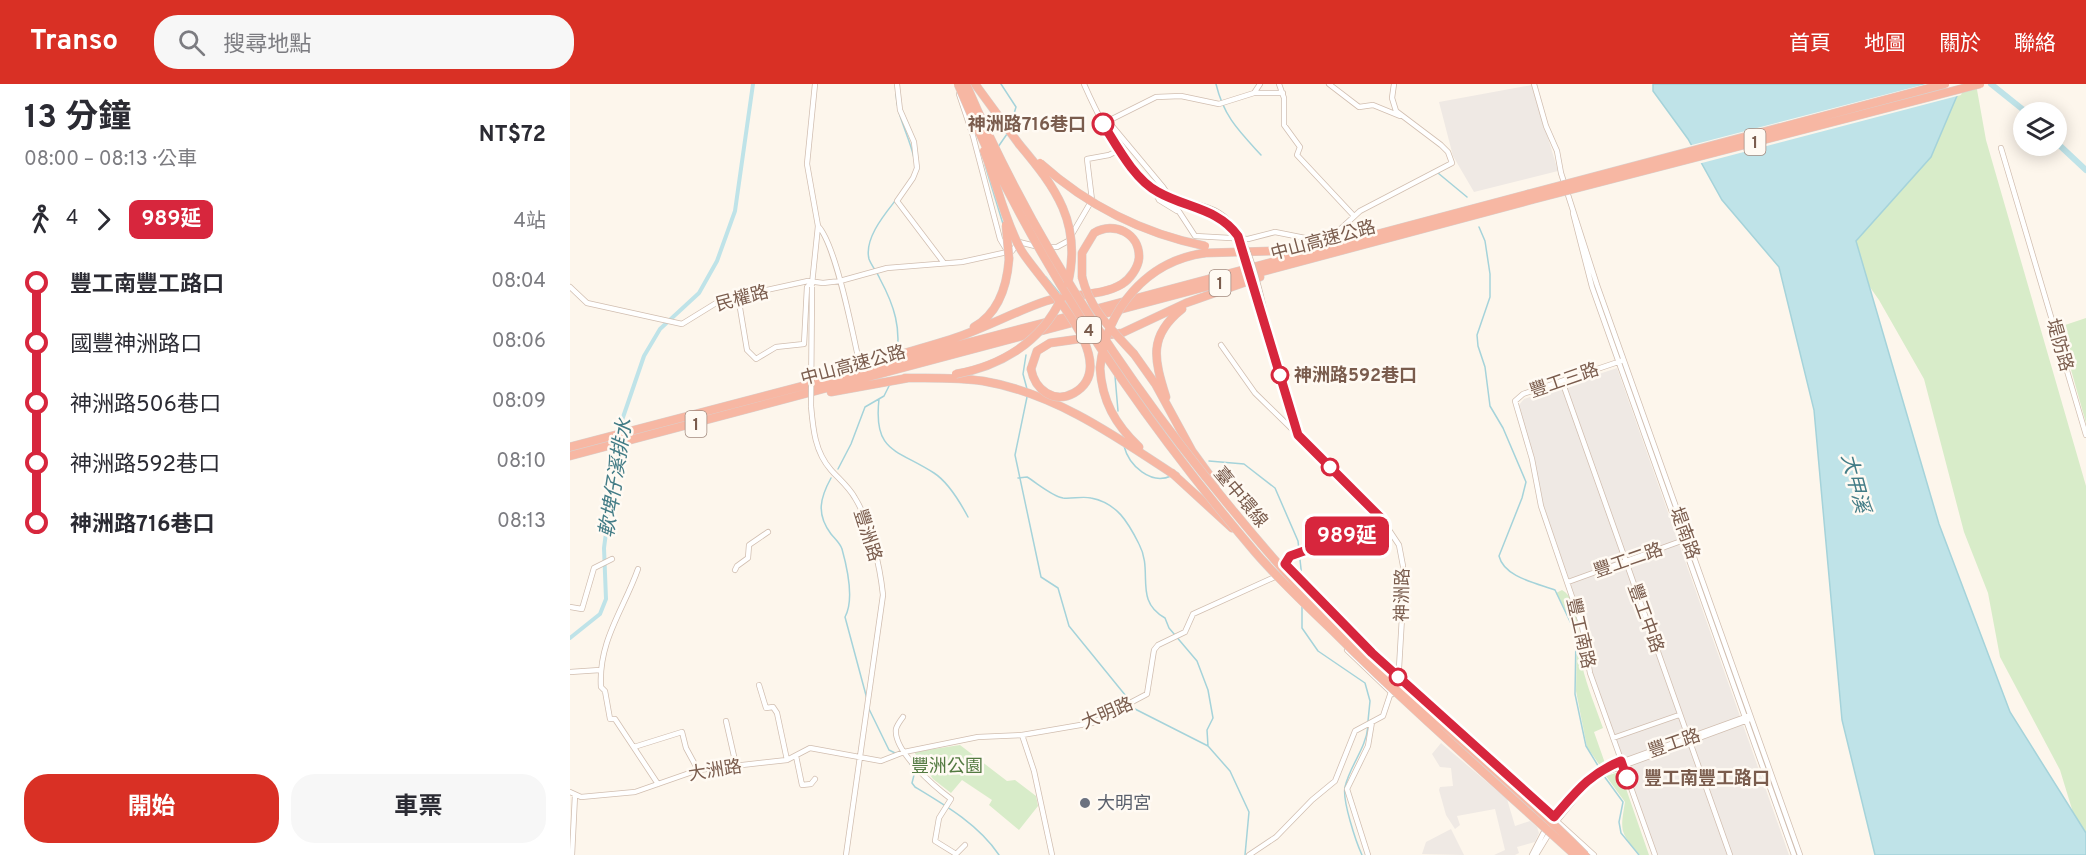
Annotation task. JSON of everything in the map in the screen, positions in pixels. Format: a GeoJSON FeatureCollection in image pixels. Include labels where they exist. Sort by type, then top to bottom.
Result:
{"type":"FeatureCollection","features":[{"type":"Feature","properties":{"kind":"highway"},"geometry":{"type":"LineString","coordinates":[[956,84],[1021,250],[1034,271],[1077,324],[1089,351],[1086,380],[1077,392],[1068,396],[1056,397],[1044,392],[1035,383],[1031,369],[1038,351],[1050,343],[1122,333],[1199,299],[1309,258]]}},
{"type":"Feature","properties":{"kind":"highway","name":"臺中環線"},"geometry":{"type":"LineString","coordinates":[[956,84],[1037,243],[1104,354],[1172,449],[1256,553],[1384,683],[1575,855]]}},
{"type":"Feature","properties":{"kind":"highway","name":"臺中環線"},"geometry":{"type":"LineString","coordinates":[[966,84],[1005,169],[1082,306],[1178,444],[1260,544],[1344,634],[1585,855]]}},
{"type":"Feature","properties":{"kind":"highway"},"geometry":{"type":"LineString","coordinates":[[958,376],[992,365],[1028,343],[1051,317],[1067,285],[1072,251],[1067,215],[1056,192],[975,84]]}},
{"type":"Feature","properties":{"kind":"highway","name":"中山高速公路"},"geometry":{"type":"LineString","coordinates":[[570,447],[681,420],[744,400],[1309,258],[1945,84]]}},
{"type":"Feature","properties":{"kind":"highway","name":"中山高速公路"},"geometry":{"type":"LineString","coordinates":[[904,360],[1375,233],[1529,197],[1980,84]]}},
{"type":"Feature","properties":{"kind":"highway"},"geometry":{"type":"LineString","coordinates":[[1020,144],[1066,185],[1114,216],[1205,249],[1257,252],[1307,247],[1375,233]]}},
{"type":"Feature","properties":{"kind":"highway"},"geometry":{"type":"LineString","coordinates":[[952,339],[979,324],[994,309],[1003,292],[1008,237],[998,189]]}},
{"type":"Feature","properties":{"kind":"highway"},"geometry":{"type":"LineString","coordinates":[[887,364],[904,360],[1049,300],[1108,290],[1121,285],[1133,273],[1139,258],[1134,240],[1121,229],[1106,227],[1094,232],[1082,253],[1082,278],[1085,292],[1100,318],[1147,371],[1192,451],[1260,544]]}},
{"type":"Feature","properties":{"kind":"highway"},"geometry":{"type":"LineString","coordinates":[[1205,249],[1168,263],[1137,286],[1114,318],[1101,362],[1102,388],[1113,418],[1128,436],[1176,476],[1256,553]]}},
{"type":"Feature","properties":{"kind":"highway"},"geometry":{"type":"LineString","coordinates":[[1192,451],[1169,406],[1158,373],[1155,353],[1159,336],[1173,316],[1199,299]]}},
{"type":"Feature","properties":{"kind":"highway","name":"中山高速公路"},"geometry":{"type":"LineString","coordinates":[[570,456],[759,406],[887,364]]}},
{"type":"Feature","properties":{"kind":"highway"},"geometry":{"type":"LineString","coordinates":[[759,406],[885,380],[958,376],[1002,385],[1050,402],[1115,435],[1176,476]]}},
{"type":"Feature","properties":{"kind":"street","name":"豐洲路"},"geometry":{"type":"LineString","coordinates":[[815,84],[807,164],[818,226],[812,284],[811,406],[814,436],[825,464],[857,500],[882,580],[882,609],[846,855]]}},
{"type":"Feature","properties":{"kind":"street"},"geometry":{"type":"LineString","coordinates":[[897,84],[900,110],[914,142],[917,168],[897,201],[944,263]]}},
{"type":"Feature","properties":{"kind":"street"},"geometry":{"type":"LineString","coordinates":[[956,84],[974,136],[1000,239],[1008,256]]}},
{"type":"Feature","properties":{"kind":"street","name":"神洲路"},"geometry":{"type":"LineString","coordinates":[[1084,84],[1119,150],[1154,189],[1164,195],[1213,210],[1235,226],[1247,250],[1298,435],[1381,518],[1395,536],[1403,566],[1397,676],[1383,716],[1372,722]]}},
{"type":"Feature","properties":{"kind":"street"},"geometry":{"type":"LineString","coordinates":[[1254,93],[1260,84]]}},
{"type":"Feature","properties":{"kind":"street"},"geometry":{"type":"LineString","coordinates":[[1278,84],[1282,93],[1284,125],[1300,147],[1297,155],[1354,216]]}},
{"type":"Feature","properties":{"kind":"street"},"geometry":{"type":"LineString","coordinates":[[1329,84],[1359,107],[1373,105],[1405,117]]}},
{"type":"Feature","properties":{"kind":"street"},"geometry":{"type":"LineString","coordinates":[[1282,93],[1254,93],[1219,104],[1181,96],[1156,97],[1106,123],[1163,187],[1195,236],[1248,239],[1275,232],[1309,240],[1335,234],[1354,216],[1452,163],[1441,146],[1393,105],[1394,84]]}},
{"type":"Feature","properties":{"kind":"street","name":"堤南路"},"geometry":{"type":"LineString","coordinates":[[1534,84],[1548,132],[1557,151],[1588,276],[1685,540],[1794,855]]}},
{"type":"Feature","properties":{"kind":"street","name":"堤防路"},"geometry":{"type":"LineString","coordinates":[[2001,148],[2086,435]]}},
{"type":"Feature","properties":{"kind":"street","name":"民權路"},"geometry":{"type":"LineString","coordinates":[[570,287],[587,303],[681,324],[722,300],[738,296],[840,281],[879,269],[1008,256],[1019,242],[1056,248],[1068,241],[1092,200],[1087,159],[1108,155],[1119,150]]}},
{"type":"Feature","properties":{"kind":"street"},"geometry":{"type":"LineString","coordinates":[[1154,189],[1158,199],[1178,211]]}},
{"type":"Feature","properties":{"kind":"street"},"geometry":{"type":"LineString","coordinates":[[818,226],[825,233],[840,281],[858,357]]}},
{"type":"Feature","properties":{"kind":"street"},"geometry":{"type":"LineString","coordinates":[[738,296],[747,350],[756,359],[778,346],[804,344],[807,287],[812,284]]}},
{"type":"Feature","properties":{"kind":"street"},"geometry":{"type":"LineString","coordinates":[[1221,345],[1255,393],[1298,435]]}},
{"type":"Feature","properties":{"kind":"street","name":"豐工三路"},"geometry":{"type":"LineString","coordinates":[[1515,408],[1517,397],[1621,361]]}},
{"type":"Feature","properties":{"kind":"street","name":"豐工中路"},"geometry":{"type":"LineString","coordinates":[[1562,381],[1730,855]]}},
{"type":"Feature","properties":{"kind":"street","name":"豐工南路"},"geometry":{"type":"LineString","coordinates":[[1515,408],[1532,459],[1541,506],[1584,635],[1587,663],[1655,855]]}},
{"type":"Feature","properties":{"kind":"street"},"geometry":{"type":"LineString","coordinates":[[1381,518],[1360,531],[1290,556],[1275,578],[1391,693],[1570,855]]}},
{"type":"Feature","properties":{"kind":"street"},"geometry":{"type":"LineString","coordinates":[[735,570],[748,558],[749,545],[768,532]]}},
{"type":"Feature","properties":{"kind":"street","name":"豐工二路"},"geometry":{"type":"LineString","coordinates":[[1568,582],[1685,540]]}},
{"type":"Feature","properties":{"kind":"street"},"geometry":{"type":"LineString","coordinates":[[570,607],[582,609],[594,568],[612,559]]}},
{"type":"Feature","properties":{"kind":"street"},"geometry":{"type":"LineString","coordinates":[[1285,564],[1397,676],[1594,855]]}},
{"type":"Feature","properties":{"kind":"street"},"geometry":{"type":"LineString","coordinates":[[638,569],[614,620],[601,656],[600,687],[605,691],[610,719],[615,719],[658,784]]}},
{"type":"Feature","properties":{"kind":"street","name":"大明路"},"geometry":{"type":"LineString","coordinates":[[860,756],[881,761],[904,752],[978,737],[1022,735],[1092,723],[1144,696],[1150,690],[1154,650],[1158,645],[1185,632],[1193,614],[1275,578]]}},
{"type":"Feature","properties":{"kind":"street"},"geometry":{"type":"LineString","coordinates":[[570,672],[600,670]]}},
{"type":"Feature","properties":{"kind":"street"},"geometry":{"type":"LineString","coordinates":[[759,685],[766,708],[773,707],[777,713],[787,760]]}},
{"type":"Feature","properties":{"kind":"street"},"geometry":{"type":"LineString","coordinates":[[1613,738],[1679,715]]}},
{"type":"Feature","properties":{"kind":"street"},"geometry":{"type":"LineString","coordinates":[[903,717],[897,726],[896,733],[904,752],[935,787],[951,799],[939,818],[935,841],[956,854],[965,845]]}},
{"type":"Feature","properties":{"kind":"street","name":"堤南路"},"geometry":{"type":"LineString","coordinates":[[1748,718],[1800,855]]}},
{"type":"Feature","properties":{"kind":"street","name":"豐工路"},"geometry":{"type":"LineString","coordinates":[[1534,855],[1556,819],[1587,779],[1602,771],[1748,718]]}},
{"type":"Feature","properties":{"kind":"street"},"geometry":{"type":"LineString","coordinates":[[726,721],[736,765]]}},
{"type":"Feature","properties":{"kind":"street"},"geometry":{"type":"LineString","coordinates":[[1250,855],[1276,837],[1312,800],[1335,781],[1354,732],[1372,722]]}},
{"type":"Feature","properties":{"kind":"street"},"geometry":{"type":"LineString","coordinates":[[1368,855],[1347,789],[1368,746],[1372,722]]}},
{"type":"Feature","properties":{"kind":"street"},"geometry":{"type":"LineString","coordinates":[[634,747],[682,732],[686,748],[698,770]]}},
{"type":"Feature","properties":{"kind":"street"},"geometry":{"type":"LineString","coordinates":[[1022,735],[1036,781],[1052,855]]}},
{"type":"Feature","properties":{"kind":"street","name":"大洲路"},"geometry":{"type":"LineString","coordinates":[[573,794],[606,796],[643,790],[698,770],[787,760],[813,747],[860,756]]}},
{"type":"Feature","properties":{"kind":"street"},"geometry":{"type":"LineString","coordinates":[[796,756],[801,784],[811,784],[815,779]]}},
{"type":"Feature","properties":{"kind":"street"},"geometry":{"type":"LineString","coordinates":[[572,855],[573,794]]}},
{"type":"Feature","properties":{"kind":"shaded area"},"geometry":{"type":"Polygon","coordinates":[[[1532,85],[1558,171],[1474,192],[1453,156],[1439,102],[1532,85]]]}},
{"type":"Feature","properties":{"kind":"shaded area"},"geometry":{"type":"Polygon","coordinates":[[[1617,368],[1789,855],[1658,855],[1623,761],[1592,672],[1585,625],[1543,504],[1518,406],[1524,399],[1617,368]]]}},
{"type":"Feature","properties":{"kind":"shaded area"},"geometry":{"type":"Polygon","coordinates":[[[1441,743],[1507,799],[1515,826],[1530,821],[1537,827],[1539,833],[1535,842],[1517,847],[1519,853],[1515,855],[1494,855],[1505,850],[1495,809],[1457,816],[1460,825],[1455,829],[1446,815],[1439,790],[1440,787],[1453,786],[1451,768],[1440,767],[1432,754],[1441,743]]]}},
{"type":"Feature","properties":{"kind":"shaded area"},"geometry":{"type":"Polygon","coordinates":[[[1451,829],[1464,855],[1422,854],[1426,842],[1451,829]]]}},
{"type":"Feature","properties":{"kind":"green space"},"geometry":{"type":"Polygon","coordinates":[[[1795,84],[1976,84],[1986,140],[2086,486],[2086,855],[2060,770],[2000,657],[1988,593],[1964,532],[1924,379],[1879,300],[1829,229],[1795,84]]]}},
{"type":"Feature","properties":{"kind":"green space"},"geometry":{"type":"Polygon","coordinates":[[[2086,318],[2086,423],[2059,327],[2086,318]]]}},
{"type":"Feature","properties":{"kind":"green space"},"geometry":{"type":"Polygon","coordinates":[[[1562,590],[1573,603],[1576,613],[1582,665],[1603,728],[1594,732],[1606,766],[1601,767],[1587,747],[1576,691],[1577,632],[1556,593],[1562,590]]]}},
{"type":"Feature","properties":{"kind":"green space","name":"豐洲公園"},"geometry":{"type":"Polygon","coordinates":[[[960,745],[1007,781],[1015,780],[1036,796],[1038,806],[1019,830],[989,805],[992,800],[962,780],[951,793],[933,779],[914,752],[960,745]]]}},
{"type":"Feature","properties":{"kind":"green space"},"geometry":{"type":"Polygon","coordinates":[[[1616,773],[1622,777],[1649,855],[1640,855],[1625,836],[1622,820],[1625,802],[1606,776],[1616,773]]]}},
{"type":"Feature","properties":{"kind":"water","name":"大甲溪"},"geometry":{"type":"Polygon","coordinates":[[[1653,84],[1962,84],[1931,157],[1856,241],[1939,524],[2010,712],[2086,833],[2086,855],[1875,855],[1842,720],[1814,410],[1779,267],[1722,200],[1688,139],[1653,91],[1653,84]]]}},
{"type":"Feature","properties":{"kind":"pier"},"geometry":{"type":"Polygon","coordinates":[[[1926,84],[1965,84],[1961,95],[1698,164],[1688,146],[1926,84]]]}},
{"type":"Feature","properties":{"kind":"waterway","name":"軟埤仔溪排水"},"geometry":{"type":"LineString","coordinates":[[570,638],[600,614],[606,599],[604,548],[620,426],[644,356],[660,329],[699,293],[717,261],[735,211],[753,84]]}},
{"type":"Feature","properties":{"kind":"waterway"},"geometry":{"type":"LineString","coordinates":[[1001,84],[1016,107],[1010,127]]}},
{"type":"Feature","properties":{"kind":"waterway"},"geometry":{"type":"LineString","coordinates":[[1216,84],[1228,115],[1261,155]]}},
{"type":"Feature","properties":{"kind":"waterway"},"geometry":{"type":"LineString","coordinates":[[1991,84],[2014,102]]}},
{"type":"Feature","properties":{"kind":"waterway"},"geometry":{"type":"LineString","coordinates":[[896,94],[914,158]]}},
{"type":"Feature","properties":{"kind":"waterway"},"geometry":{"type":"LineString","coordinates":[[998,147],[1007,134]]}},
{"type":"Feature","properties":{"kind":"waterway"},"geometry":{"type":"LineString","coordinates":[[2067,152],[2086,170]]}},
{"type":"Feature","properties":{"kind":"waterway"},"geometry":{"type":"LineString","coordinates":[[985,165],[1003,224]]}},
{"type":"Feature","properties":{"kind":"waterway"},"geometry":{"type":"LineString","coordinates":[[1438,173],[1467,197]]}},
{"type":"Feature","properties":{"kind":"waterway"},"geometry":{"type":"LineString","coordinates":[[895,201],[876,228],[868,251],[869,259],[893,308],[898,338],[896,359]]}},
{"type":"Feature","properties":{"kind":"waterway"},"geometry":{"type":"LineString","coordinates":[[1479,227],[1485,241],[1490,274],[1490,297],[1477,335],[1478,346],[1485,367],[1490,406],[1503,428],[1526,482],[1499,556],[1502,563],[1514,574],[1555,590],[1576,634],[1575,694],[1586,746],[1600,769]]}},
{"type":"Feature","properties":{"kind":"waterway"},"geometry":{"type":"LineString","coordinates":[[1046,277],[1060,294]]}},
{"type":"Feature","properties":{"kind":"waterway"},"geometry":{"type":"LineString","coordinates":[[1065,301],[1073,311]]}},
{"type":"Feature","properties":{"kind":"waterway"},"geometry":{"type":"LineString","coordinates":[[1026,355],[1023,374],[1027,389]]}},
{"type":"Feature","properties":{"kind":"waterway"},"geometry":{"type":"LineString","coordinates":[[1115,376],[1118,411]]}},
{"type":"Feature","properties":{"kind":"waterway"},"geometry":{"type":"LineString","coordinates":[[838,469],[851,444],[865,407],[884,396],[890,384]]}},
{"type":"Feature","properties":{"kind":"waterway"},"geometry":{"type":"LineString","coordinates":[[1027,397],[1015,455],[1041,577],[1058,588],[1069,626],[1130,701]]}},
{"type":"Feature","properties":{"kind":"waterway"},"geometry":{"type":"LineString","coordinates":[[879,399],[878,417],[884,440],[890,447],[939,477],[953,493],[968,517]]}},
{"type":"Feature","properties":{"kind":"waterway"},"geometry":{"type":"LineString","coordinates":[[1124,446],[1131,460],[1142,472],[1156,478],[1171,476]]}},
{"type":"Feature","properties":{"kind":"waterway"},"geometry":{"type":"LineString","coordinates":[[1209,461],[1244,464],[1275,488],[1298,541],[1302,578]]}},
{"type":"Feature","properties":{"kind":"waterway"},"geometry":{"type":"LineString","coordinates":[[1018,478],[1027,477],[1059,497],[1088,497],[1108,504],[1131,528],[1143,554],[1150,603],[1155,611],[1165,618],[1169,628],[1197,661],[1208,690],[1213,718],[1207,730],[1208,746],[1230,771],[1249,812],[1245,855]]}},
{"type":"Feature","properties":{"kind":"waterway"},"geometry":{"type":"LineString","coordinates":[[831,478],[822,499],[823,520],[840,545],[844,556],[850,592],[845,617],[867,699]]}},
{"type":"Feature","properties":{"kind":"waterway"},"geometry":{"type":"LineString","coordinates":[[1302,607],[1302,628],[1318,651],[1365,683],[1370,701],[1368,721]]}},
{"type":"Feature","properties":{"kind":"waterway"},"geometry":{"type":"LineString","coordinates":[[1132,705],[1133,708],[1208,746]]}},
{"type":"Feature","properties":{"kind":"waterway"},"geometry":{"type":"LineString","coordinates":[[869,709],[889,750],[895,753]]}},
{"type":"Feature","properties":{"kind":"waterway"},"geometry":{"type":"LineString","coordinates":[[1362,855],[1350,821],[1345,787],[1364,742],[1368,726]]}},
{"type":"Feature","properties":{"kind":"waterway"},"geometry":{"type":"LineString","coordinates":[[910,764],[915,771],[912,783],[915,787],[972,825],[999,855]]}},
{"type":"Feature","properties":{"kind":"waterway"},"geometry":{"type":"LineString","coordinates":[[1604,776],[1623,802],[1619,822],[1621,833],[1639,855]]}},
{"type":"Feature","properties":{"kind":"bus line","name":"989延"},"geometry":{"type":"LineString","coordinates":[[1103,124],[1119,150],[1151,188],[1219,216],[1238,236],[1298,435],[1381,518],[1360,531],[1290,556],[1285,564],[1372,653],[1554,817],[1587,779],[1599,770],[1621,761],[1627,778]]}},
{"type":"Feature","properties":{"kind":"place","name":"神洲路716巷口"},"geometry":{"type":"Point","coordinates":[1103,124]}},
{"type":"Feature","properties":{"kind":"place","name":"神洲路592巷口"},"geometry":{"type":"Point","coordinates":[1280,375]}},
{"type":"Feature","properties":{"kind":"place","name":"豐工南豐工路口"},"geometry":{"type":"Point","coordinates":[1627,778]}},
{"type":"Feature","properties":{"kind":"place","name":"大明宮"},"geometry":{"type":"Point","coordinates":[1085,803]}}]}
